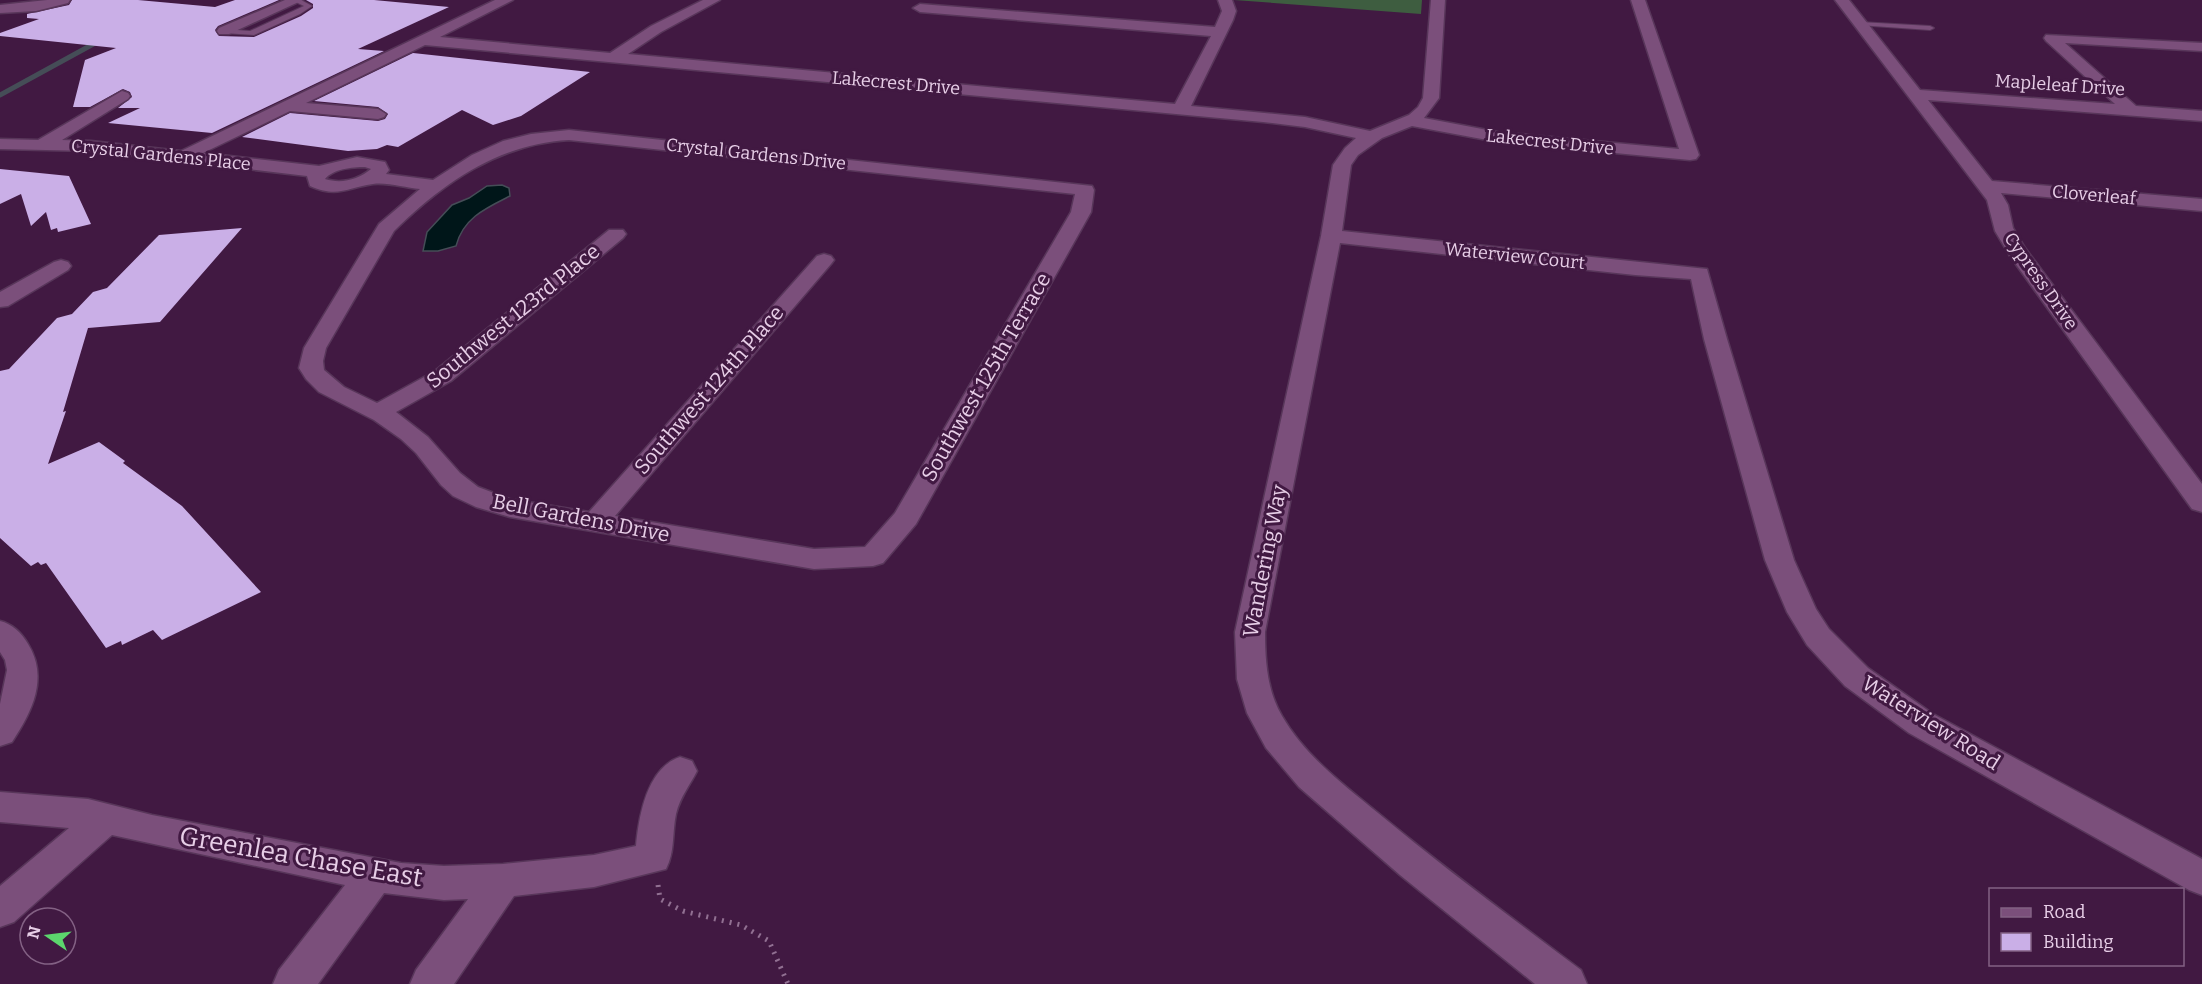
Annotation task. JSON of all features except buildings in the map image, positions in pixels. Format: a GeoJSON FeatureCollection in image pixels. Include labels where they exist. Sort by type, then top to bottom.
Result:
{"type":"FeatureCollection","features":[{"type":"Feature","properties":{"kind":"street"},"geometry":{"type":"LineString","coordinates":[[0,9],[36,7],[63,0]]}},
{"type":"Feature","properties":{"kind":"street"},"geometry":{"type":"LineString","coordinates":[[224,31],[296,0]]}},
{"type":"Feature","properties":{"kind":"street"},"geometry":{"type":"LineString","coordinates":[[184,156],[506,0]]}},
{"type":"Feature","properties":{"kind":"street"},"geometry":{"type":"LineString","coordinates":[[614,57],[656,29],[713,0]]}},
{"type":"Feature","properties":{"kind":"street"},"geometry":{"type":"LineString","coordinates":[[1181,109],[1229,11],[1226,0]]}},
{"type":"Feature","properties":{"kind":"street"},"geometry":{"type":"LineString","coordinates":[[1369,136],[1411,121],[1422,114],[1431,98],[1438,0]]}},
{"type":"Feature","properties":{"kind":"street","name":"Lakecrest Drive"},"geometry":{"type":"LineString","coordinates":[[1411,121],[1498,137],[1690,155],[1638,0]]}},
{"type":"Feature","properties":{"kind":"street","name":"Cypress Drive"},"geometry":{"type":"LineString","coordinates":[[1842,0],[1986,186],[2000,207],[2002,225],[2017,252],[2202,503]]}},
{"type":"Feature","properties":{"kind":"street"},"geometry":{"type":"LineString","coordinates":[[920,8],[1220,32]]}},
{"type":"Feature","properties":{"kind":"street"},"geometry":{"type":"LineString","coordinates":[[2131,110],[2051,38],[2202,47]]}},
{"type":"Feature","properties":{"kind":"street","name":"Lakecrest Drive"},"geometry":{"type":"LineString","coordinates":[[422,40],[1284,119],[1369,136]]}},
{"type":"Feature","properties":{"kind":"street","name":"Mapleleaf Drive"},"geometry":{"type":"LineString","coordinates":[[1914,93],[2202,116]]}},
{"type":"Feature","properties":{"kind":"street"},"geometry":{"type":"LineString","coordinates":[[41,145],[122,96]]}},
{"type":"Feature","properties":{"kind":"street"},"geometry":{"type":"LineString","coordinates":[[286,106],[378,114]]}},
{"type":"Feature","properties":{"kind":"street","name":"Crystal Gardens Drive"},"geometry":{"type":"LineString","coordinates":[[438,186],[496,150],[538,137],[569,135],[1085,190]]}},
{"type":"Feature","properties":{"kind":"street","name":"Wandering Way"},"geometry":{"type":"LineString","coordinates":[[1369,136],[1347,154],[1342,165],[1331,236],[1250,632],[1249,654],[1252,680],[1269,726],[1287,751],[1331,795],[1385,841],[1567,984]]}},
{"type":"Feature","properties":{"kind":"street","name":"Crystal Gardens Place"},"geometry":{"type":"LineString","coordinates":[[0,144],[92,146],[321,172],[316,176],[316,182],[332,187],[358,183],[371,178],[438,186]]}},
{"type":"Feature","properties":{"kind":"street","name":"Bell Gardens Drive"},"geometry":{"type":"LineString","coordinates":[[438,186],[399,214],[386,228],[315,348],[310,365],[313,373],[329,388],[378,412],[420,443],[447,476],[463,490],[489,502],[510,508],[595,523],[814,559],[873,556]]}},
{"type":"Feature","properties":{"kind":"street","name":"Cloverleaf"},"geometry":{"type":"LineString","coordinates":[[1986,186],[2202,205]]}},
{"type":"Feature","properties":{"kind":"street","name":"Southwest 125th Terrace"},"geometry":{"type":"LineString","coordinates":[[873,556],[906,518],[1081,212],[1085,190]]}},
{"type":"Feature","properties":{"kind":"street","name":"Southwest 123rd Place"},"geometry":{"type":"LineString","coordinates":[[378,412],[443,376],[616,234]]}},
{"type":"Feature","properties":{"kind":"street","name":"Waterview Court"},"geometry":{"type":"LineString","coordinates":[[1331,236],[1700,273]]}},
{"type":"Feature","properties":{"kind":"street","name":"Southwest 124th Place"},"geometry":{"type":"LineString","coordinates":[[595,523],[630,480],[824,260]]}},
{"type":"Feature","properties":{"kind":"street"},"geometry":{"type":"LineString","coordinates":[[0,302],[62,266]]}},
{"type":"Feature","properties":{"kind":"street","name":"Waterview Road"},"geometry":{"type":"LineString","coordinates":[[1700,273],[1706,305],[1756,473],[1782,571],[1806,620],[1830,651],[1868,686],[1949,740],[2202,878]]}},
{"type":"Feature","properties":{"kind":"street"},"geometry":{"type":"LineString","coordinates":[[0,632],[17,651],[23,669],[20,696],[0,733]]}},
{"type":"Feature","properties":{"kind":"street"},"geometry":{"type":"LineString","coordinates":[[653,858],[656,822],[664,792],[680,771]]}},
{"type":"Feature","properties":{"kind":"street","name":"Greenlea Chase East"},"geometry":{"type":"LineString","coordinates":[[0,807],[88,814],[376,875],[444,883],[503,881],[594,871],[653,858]]}},
{"type":"Feature","properties":{"kind":"street"},"geometry":{"type":"LineString","coordinates":[[0,910],[106,818]]}},
{"type":"Feature","properties":{"kind":"street"},"geometry":{"type":"LineString","coordinates":[[293,984],[376,875]]}},
{"type":"Feature","properties":{"kind":"street"},"geometry":{"type":"LineString","coordinates":[[430,984],[503,881]]}},
{"type":"Feature","properties":{"kind":"lane"},"geometry":{"type":"LineString","coordinates":[[1860,24],[1930,28]]}},
{"type":"Feature","properties":{"kind":"path"},"geometry":{"type":"LineString","coordinates":[[653,858],[660,899],[683,911],[741,925],[769,941],[788,984]]}},
{"type":"Feature","properties":{"kind":"green space"},"geometry":{"type":"Polygon","coordinates":[[[1234,0],[1422,0],[1421,14],[1234,0]]]}},
{"type":"Feature","properties":{"kind":"shaded area"},"geometry":{"type":"Polygon","coordinates":[[[502,185],[509,188],[510,196],[484,210],[470,221],[459,236],[456,246],[438,251],[423,251],[427,232],[452,205],[469,198],[487,186],[502,185]]]}},
{"type":"Feature","properties":{"kind":"waterway"},"geometry":{"type":"LineString","coordinates":[[0,95],[97,42]]}}]}
